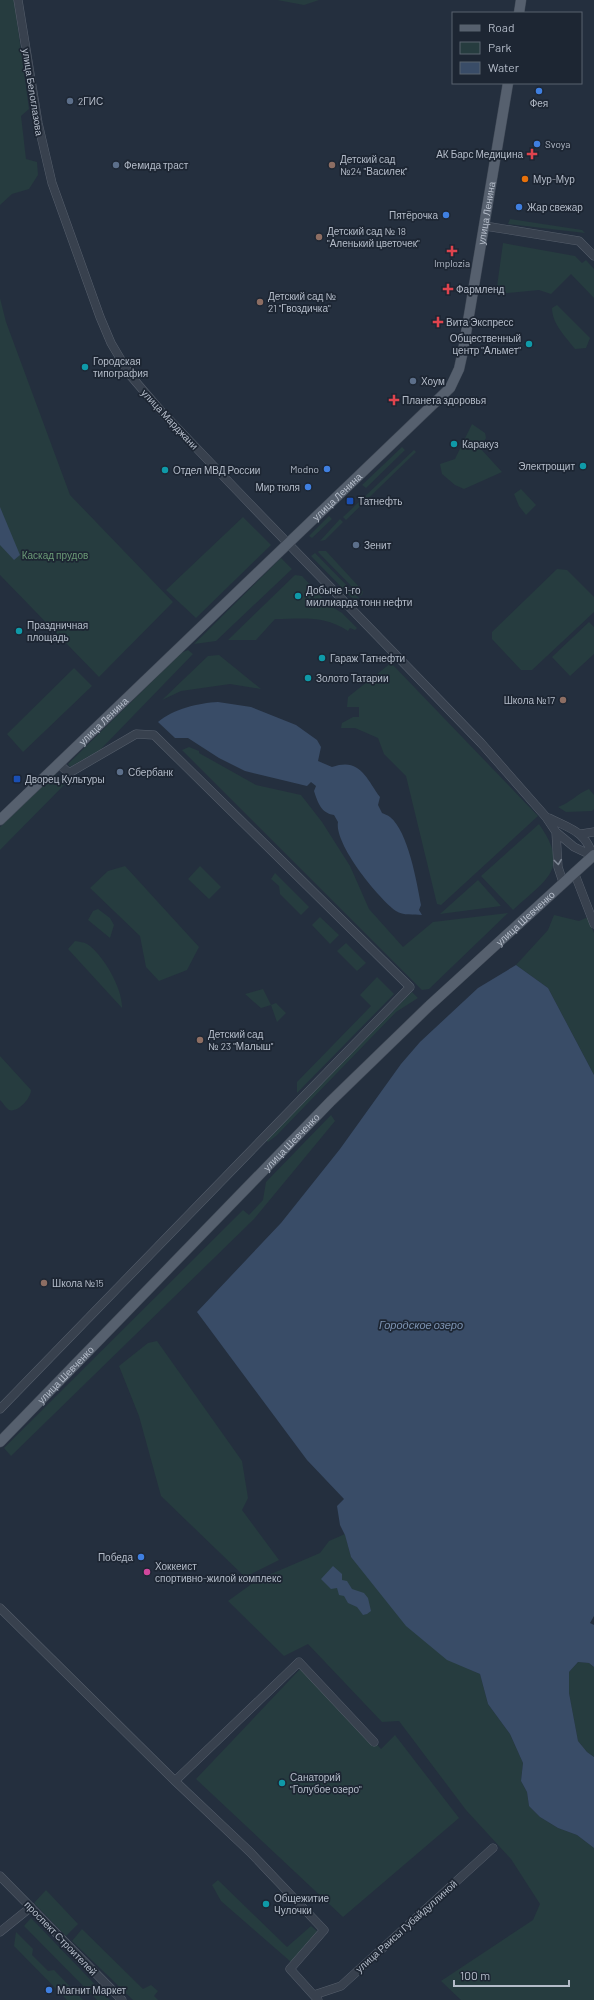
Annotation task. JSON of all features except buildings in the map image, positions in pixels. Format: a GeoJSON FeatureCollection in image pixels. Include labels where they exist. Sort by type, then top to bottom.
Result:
{"type":"FeatureCollection","features":[{"type":"Feature","properties":{"kind":"main road"},"geometry":{"type":"LineString","coordinates":[[519,12],[521,0]]}},
{"type":"Feature","properties":{"kind":"main road","name":"улица Ленина"},"geometry":{"type":"LineString","coordinates":[[0,820],[288,542],[438,401],[455,379],[463,351],[508,84]]}},
{"type":"Feature","properties":{"kind":"main road","name":"улица Шевченко"},"geometry":{"type":"LineString","coordinates":[[0,1442],[331,1101],[429,1006],[594,855]]}},
{"type":"Feature","properties":{"kind":"street","name":"улица Белоглазова"},"geometry":{"type":"LineString","coordinates":[[18,0],[38,123],[52,183]]}},
{"type":"Feature","properties":{"kind":"street","name":"улица Марджани"},"geometry":{"type":"LineString","coordinates":[[52,183],[100,317],[111,343],[130,375],[160,410],[481,743],[546,817],[556,832]]}},
{"type":"Feature","properties":{"kind":"street"},"geometry":{"type":"LineString","coordinates":[[485,226],[579,241],[594,256]]}},
{"type":"Feature","properties":{"kind":"street"},"geometry":{"type":"LineString","coordinates":[[0,1409],[410,987],[154,735],[136,734],[69,773],[58,763]]}},
{"type":"Feature","properties":{"kind":"street"},"geometry":{"type":"LineString","coordinates":[[546,817],[581,834],[589,842],[594,855]]}},
{"type":"Feature","properties":{"kind":"street"},"geometry":{"type":"LineString","coordinates":[[556,832],[574,847],[594,855]]}},
{"type":"Feature","properties":{"kind":"street"},"geometry":{"type":"LineString","coordinates":[[556,832],[558,867],[563,882]]}},
{"type":"Feature","properties":{"kind":"street"},"geometry":{"type":"LineString","coordinates":[[581,834],[594,832]]}},
{"type":"Feature","properties":{"kind":"street"},"geometry":{"type":"LineString","coordinates":[[574,872],[594,924]]}},
{"type":"Feature","properties":{"kind":"street"},"geometry":{"type":"LineString","coordinates":[[0,1608],[175,1781],[250,1852],[324,1930],[290,1969],[316,1998]]}},
{"type":"Feature","properties":{"kind":"street"},"geometry":{"type":"LineString","coordinates":[[175,1781],[299,1662],[374,1742]]}},
{"type":"Feature","properties":{"kind":"street","name":"улица Раисы Губайдуллиной"},"geometry":{"type":"LineString","coordinates":[[316,1998],[341,1986],[493,1848]]}},
{"type":"Feature","properties":{"kind":"street","name":"проспект Строителей"},"geometry":{"type":"LineString","coordinates":[[0,1876],[122,2000]]}},
{"type":"Feature","properties":{"kind":"street"},"geometry":{"type":"LineString","coordinates":[[0,1932],[31,1907]]}},
{"type":"Feature","properties":{"kind":"green space"},"geometry":{"type":"Polygon","coordinates":[[[0,0],[14,0],[29,109],[21,116],[26,159],[37,162],[38,175],[29,189],[12,194],[0,205],[0,0]]]}},
{"type":"Feature","properties":{"kind":"green space"},"geometry":{"type":"Polygon","coordinates":[[[277,0],[319,0],[304,5],[277,0]]]}},
{"type":"Feature","properties":{"kind":"green space"},"geometry":{"type":"Polygon","coordinates":[[[510,219],[582,230],[585,233],[508,224],[510,219]]]}},
{"type":"Feature","properties":{"kind":"green space"},"geometry":{"type":"Polygon","coordinates":[[[503,243],[575,256],[582,263],[586,260],[594,269],[594,298],[571,274],[551,294],[539,290],[496,294],[503,243]]]}},
{"type":"Feature","properties":{"kind":"green space","name":"Каскад прудов"},"geometry":{"type":"Polygon","coordinates":[[[0,298],[6,322],[70,495],[173,602],[99,677],[0,575],[0,298]]]}},
{"type":"Feature","properties":{"kind":"green space"},"geometry":{"type":"Polygon","coordinates":[[[557,305],[590,338],[586,348],[575,349],[560,330],[554,319],[552,308],[557,305]]]}},
{"type":"Feature","properties":{"kind":"green space"},"geometry":{"type":"Polygon","coordinates":[[[472,424],[485,433],[486,438],[480,448],[502,472],[464,489],[455,485],[442,474],[440,464],[455,459],[472,424]]]}},
{"type":"Feature","properties":{"kind":"green space"},"geometry":{"type":"Polygon","coordinates":[[[402,447],[405,450],[366,488],[362,485],[402,447]]]}},
{"type":"Feature","properties":{"kind":"green space"},"geometry":{"type":"Polygon","coordinates":[[[414,450],[416,452],[346,520],[343,517],[414,450]]]}},
{"type":"Feature","properties":{"kind":"green space"},"geometry":{"type":"Polygon","coordinates":[[[521,489],[536,505],[526,515],[519,506],[514,494],[521,489]]]}},
{"type":"Feature","properties":{"kind":"green space"},"geometry":{"type":"Polygon","coordinates":[[[329,516],[332,519],[312,538],[309,536],[329,516]]]}},
{"type":"Feature","properties":{"kind":"green space"},"geometry":{"type":"Polygon","coordinates":[[[243,517],[271,545],[196,618],[166,590],[243,517]]]}},
{"type":"Feature","properties":{"kind":"green space"},"geometry":{"type":"Polygon","coordinates":[[[340,519],[343,522],[325,540],[320,541],[340,519]]]}},
{"type":"Feature","properties":{"kind":"green space"},"geometry":{"type":"Polygon","coordinates":[[[326,551],[361,589],[363,592],[361,596],[318,552],[326,551]]]}},
{"type":"Feature","properties":{"kind":"green space"},"geometry":{"type":"Polygon","coordinates":[[[315,553],[359,598],[355,599],[351,597],[311,556],[315,553]]]}},
{"type":"Feature","properties":{"kind":"green space"},"geometry":{"type":"Polygon","coordinates":[[[281,558],[292,569],[216,641],[194,644],[281,558]]]}},
{"type":"Feature","properties":{"kind":"green space"},"geometry":{"type":"Polygon","coordinates":[[[557,569],[567,570],[594,597],[594,612],[532,670],[521,670],[492,639],[492,632],[557,569]]]}},
{"type":"Feature","properties":{"kind":"green space"},"geometry":{"type":"Polygon","coordinates":[[[295,575],[302,576],[329,605],[342,613],[357,628],[355,630],[350,628],[348,631],[330,622],[313,619],[275,619],[256,640],[228,640],[295,575]]]}},
{"type":"Feature","properties":{"kind":"green space"},"geometry":{"type":"Polygon","coordinates":[[[589,622],[594,627],[594,654],[570,676],[552,657],[589,622]]]}},
{"type":"Feature","properties":{"kind":"green space"},"geometry":{"type":"Polygon","coordinates":[[[188,650],[193,654],[100,750],[70,767],[68,764],[181,653],[188,650]]]}},
{"type":"Feature","properties":{"kind":"green space"},"geometry":{"type":"Polygon","coordinates":[[[219,655],[261,689],[230,684],[181,691],[162,700],[208,656],[219,655]]]}},
{"type":"Feature","properties":{"kind":"green space"},"geometry":{"type":"Polygon","coordinates":[[[391,663],[538,816],[441,905],[437,904],[406,776],[384,754],[378,738],[355,728],[341,728],[342,723],[353,717],[359,717],[359,707],[347,707],[348,697],[391,663]]]}},
{"type":"Feature","properties":{"kind":"green space"},"geometry":{"type":"Polygon","coordinates":[[[74,668],[92,686],[23,752],[7,734],[74,668]]]}},
{"type":"Feature","properties":{"kind":"green space"},"geometry":{"type":"Polygon","coordinates":[[[189,747],[199,751],[199,753],[256,785],[301,795],[322,822],[350,866],[369,909],[403,947],[433,922],[508,913],[429,989],[422,990],[182,750],[189,747]]]}},
{"type":"Feature","properties":{"kind":"green space"},"geometry":{"type":"Polygon","coordinates":[[[55,774],[66,783],[0,850],[0,827],[55,774]]]}},
{"type":"Feature","properties":{"kind":"green space"},"geometry":{"type":"Polygon","coordinates":[[[589,789],[594,795],[594,809],[592,811],[566,812],[558,807],[581,793],[589,789]]]}},
{"type":"Feature","properties":{"kind":"green space"},"geometry":{"type":"Polygon","coordinates":[[[539,824],[553,852],[554,863],[550,873],[544,881],[513,910],[481,876],[539,824]]]}},
{"type":"Feature","properties":{"kind":"green space"},"geometry":{"type":"Polygon","coordinates":[[[125,866],[199,947],[187,970],[159,981],[146,967],[140,936],[90,888],[108,871],[125,866]]]}},
{"type":"Feature","properties":{"kind":"green space"},"geometry":{"type":"Polygon","coordinates":[[[200,866],[221,887],[209,899],[188,879],[200,866]]]}},
{"type":"Feature","properties":{"kind":"green space"},"geometry":{"type":"Polygon","coordinates":[[[275,873],[309,907],[301,915],[280,894],[279,886],[271,879],[275,873]]]}},
{"type":"Feature","properties":{"kind":"green space"},"geometry":{"type":"Polygon","coordinates":[[[478,880],[501,906],[440,914],[478,880]]]}},
{"type":"Feature","properties":{"kind":"green space"},"geometry":{"type":"Polygon","coordinates":[[[98,909],[110,918],[114,925],[110,938],[88,920],[93,911],[98,909]]]}},
{"type":"Feature","properties":{"kind":"green space"},"geometry":{"type":"Polygon","coordinates":[[[554,915],[579,921],[588,917],[594,933],[594,1075],[548,988],[516,965],[548,930],[554,915]]]}},
{"type":"Feature","properties":{"kind":"green space"},"geometry":{"type":"Polygon","coordinates":[[[320,917],[339,935],[330,944],[312,925],[320,917]]]}},
{"type":"Feature","properties":{"kind":"green space"},"geometry":{"type":"Polygon","coordinates":[[[75,941],[87,944],[105,964],[116,982],[122,1008],[68,949],[75,941]]]}},
{"type":"Feature","properties":{"kind":"green space"},"geometry":{"type":"Polygon","coordinates":[[[346,943],[366,963],[357,971],[337,951],[346,943]]]}},
{"type":"Feature","properties":{"kind":"green space"},"geometry":{"type":"Polygon","coordinates":[[[377,977],[394,994],[297,1093],[297,1082],[371,1006],[360,995],[377,977]]]}},
{"type":"Feature","properties":{"kind":"green space"},"geometry":{"type":"Polygon","coordinates":[[[263,989],[271,1005],[261,1008],[245,994],[263,989]]]}},
{"type":"Feature","properties":{"kind":"green space"},"geometry":{"type":"Polygon","coordinates":[[[412,992],[418,998],[396,1012],[276,1136],[268,1142],[266,1140],[412,992]]]}},
{"type":"Feature","properties":{"kind":"green space"},"geometry":{"type":"Polygon","coordinates":[[[276,1003],[286,1013],[277,1022],[271,1005],[276,1003]]]}},
{"type":"Feature","properties":{"kind":"green space"},"geometry":{"type":"Polygon","coordinates":[[[0,1056],[31,1090],[26,1101],[20,1107],[13,1110],[9,1110],[0,1100],[0,1056]]]}},
{"type":"Feature","properties":{"kind":"green space"},"geometry":{"type":"Polygon","coordinates":[[[331,1115],[335,1121],[254,1219],[11,1456],[4,1448],[243,1210],[249,1215],[263,1200],[266,1182],[331,1115]]]}},
{"type":"Feature","properties":{"kind":"green space"},"geometry":{"type":"Polygon","coordinates":[[[157,1341],[242,1461],[248,1498],[242,1510],[279,1560],[245,1577],[161,1496],[139,1416],[119,1366],[148,1343],[157,1341]]]}},
{"type":"Feature","properties":{"kind":"green space"},"geometry":{"type":"Polygon","coordinates":[[[345,1534],[351,1557],[469,1669],[480,1674],[488,1704],[510,1734],[523,1763],[521,1781],[527,1792],[529,1806],[540,1817],[558,1828],[577,1835],[594,1848],[594,2000],[461,2000],[441,1981],[533,1920],[540,1904],[511,1859],[466,1810],[399,1721],[382,1722],[308,1644],[284,1656],[228,1601],[257,1580],[320,1553],[329,1541],[345,1534]]]}},
{"type":"Feature","properties":{"kind":"green space"},"geometry":{"type":"Polygon","coordinates":[[[578,1662],[589,1663],[594,1667],[594,1757],[587,1752],[578,1741],[569,1693],[569,1672],[578,1662]]]}},
{"type":"Feature","properties":{"kind":"green space"},"geometry":{"type":"Polygon","coordinates":[[[303,1666],[381,1749],[395,1735],[459,1818],[343,1917],[196,1779],[303,1666]]]}},
{"type":"Feature","properties":{"kind":"green space"},"geometry":{"type":"Polygon","coordinates":[[[218,1880],[287,1947],[311,1926],[318,1932],[291,1962],[221,1901],[212,1885],[218,1880]]]}},
{"type":"Feature","properties":{"kind":"green space"},"geometry":{"type":"Polygon","coordinates":[[[46,1890],[78,1924],[66,1936],[34,1903],[46,1890]]]}},
{"type":"Feature","properties":{"kind":"green space"},"geometry":{"type":"Polygon","coordinates":[[[31,1918],[110,2000],[97,2000],[24,1926],[31,1918]]]}},
{"type":"Feature","properties":{"kind":"green space"},"geometry":{"type":"Polygon","coordinates":[[[82,1929],[143,1989],[151,1985],[158,1991],[154,1996],[158,2000],[133,2000],[72,1941],[82,1929]]]}},
{"type":"Feature","properties":{"kind":"green space"},"geometry":{"type":"Polygon","coordinates":[[[16,1932],[33,1949],[32,1955],[48,1971],[54,1970],[83,2000],[67,2000],[14,1946],[16,1932]]]}},
{"type":"Feature","properties":{"kind":"water"},"geometry":{"type":"Polygon","coordinates":[[[0,507],[20,555],[14,560],[0,545],[0,507]]]}},
{"type":"Feature","properties":{"kind":"water"},"geometry":{"type":"Polygon","coordinates":[[[218,702],[251,707],[296,725],[317,740],[321,747],[318,761],[332,767],[349,765],[356,767],[361,771],[380,797],[378,805],[382,813],[390,817],[396,824],[407,845],[421,905],[419,910],[422,915],[399,913],[379,895],[350,856],[339,832],[338,822],[334,815],[323,810],[314,791],[316,786],[311,782],[307,786],[245,771],[219,758],[188,738],[175,738],[158,722],[164,717],[179,710],[218,702]]]}},
{"type":"Feature","properties":{"kind":"water","name":"Городское озеро"},"geometry":{"type":"Polygon","coordinates":[[[516,965],[548,988],[594,1075],[594,1616],[590,1623],[594,1625],[594,1667],[589,1663],[578,1662],[569,1672],[569,1693],[578,1741],[587,1752],[594,1757],[594,1848],[577,1835],[558,1828],[540,1817],[529,1806],[527,1792],[521,1781],[523,1763],[510,1734],[488,1704],[480,1674],[447,1660],[406,1626],[351,1557],[345,1535],[340,1525],[337,1506],[344,1499],[307,1460],[197,1312],[281,1223],[340,1149],[401,1064],[420,1042],[478,988],[516,965]]]}},
{"type":"Feature","properties":{"kind":"water"},"geometry":{"type":"Polygon","coordinates":[[[333,1566],[342,1574],[342,1580],[347,1581],[352,1589],[364,1593],[368,1598],[371,1611],[363,1615],[357,1607],[348,1603],[344,1596],[339,1595],[337,1588],[331,1589],[321,1579],[333,1566]]]}},
{"type":"Feature","properties":{"kind":"place","name":"Фея"},"geometry":{"type":"Point","coordinates":[539,91]}},
{"type":"Feature","properties":{"kind":"place","name":"2ГИС"},"geometry":{"type":"Point","coordinates":[70,101]}},
{"type":"Feature","properties":{"kind":"place","name":"Svoya"},"geometry":{"type":"Point","coordinates":[537,144]}},
{"type":"Feature","properties":{"kind":"place","name":"АК Барс Медицина"},"geometry":{"type":"Point","coordinates":[532,154]}},
{"type":"Feature","properties":{"kind":"place","name":"Фемида траст"},"geometry":{"type":"Point","coordinates":[116,165]}},
{"type":"Feature","properties":{"kind":"place","name":"Детский сад №24 \"Василек\""},"geometry":{"type":"Point","coordinates":[332,165]}},
{"type":"Feature","properties":{"kind":"place","name":"Мур-Мур"},"geometry":{"type":"Point","coordinates":[525,179]}},
{"type":"Feature","properties":{"kind":"place","name":"Жар свежар"},"geometry":{"type":"Point","coordinates":[519,207]}},
{"type":"Feature","properties":{"kind":"place","name":"Пятёрочка"},"geometry":{"type":"Point","coordinates":[446,215]}},
{"type":"Feature","properties":{"kind":"place","name":"Детский сад № 18 \"Аленький цветочек\""},"geometry":{"type":"Point","coordinates":[319,237]}},
{"type":"Feature","properties":{"kind":"place","name":"Implozia"},"geometry":{"type":"Point","coordinates":[452,251]}},
{"type":"Feature","properties":{"kind":"place","name":"Фармленд"},"geometry":{"type":"Point","coordinates":[448,289]}},
{"type":"Feature","properties":{"kind":"place","name":"Детский сад № 21 \"Гвоздичка\""},"geometry":{"type":"Point","coordinates":[260,302]}},
{"type":"Feature","properties":{"kind":"place","name":"Вита Экспресс"},"geometry":{"type":"Point","coordinates":[438,322]}},
{"type":"Feature","properties":{"kind":"place","name":"Общественный центр \"Альмет\""},"geometry":{"type":"Point","coordinates":[529,344]}},
{"type":"Feature","properties":{"kind":"place","name":"Городская типография"},"geometry":{"type":"Point","coordinates":[85,367]}},
{"type":"Feature","properties":{"kind":"place","name":"Хоум"},"geometry":{"type":"Point","coordinates":[413,381]}},
{"type":"Feature","properties":{"kind":"place","name":"Планета здоровья"},"geometry":{"type":"Point","coordinates":[394,400]}},
{"type":"Feature","properties":{"kind":"place","name":"Каракуз"},"geometry":{"type":"Point","coordinates":[454,444]}},
{"type":"Feature","properties":{"kind":"place","name":"Электрощит"},"geometry":{"type":"Point","coordinates":[583,466]}},
{"type":"Feature","properties":{"kind":"place","name":"Modno"},"geometry":{"type":"Point","coordinates":[327,469]}},
{"type":"Feature","properties":{"kind":"place","name":"Отдел МВД России"},"geometry":{"type":"Point","coordinates":[165,470]}},
{"type":"Feature","properties":{"kind":"place","name":"Мир тюля"},"geometry":{"type":"Point","coordinates":[308,487]}},
{"type":"Feature","properties":{"kind":"place","name":"Татнефть"},"geometry":{"type":"Point","coordinates":[350,501]}},
{"type":"Feature","properties":{"kind":"place","name":"Зенит"},"geometry":{"type":"Point","coordinates":[356,545]}},
{"type":"Feature","properties":{"kind":"place","name":"Добыче 1-го миллиарда тонн нефти"},"geometry":{"type":"Point","coordinates":[298,596]}},
{"type":"Feature","properties":{"kind":"place","name":"Праздничная площадь"},"geometry":{"type":"Point","coordinates":[19,631]}},
{"type":"Feature","properties":{"kind":"place","name":"Гараж Татнефти"},"geometry":{"type":"Point","coordinates":[322,658]}},
{"type":"Feature","properties":{"kind":"place","name":"Золото Татарии"},"geometry":{"type":"Point","coordinates":[308,678]}},
{"type":"Feature","properties":{"kind":"place","name":"Школа №17"},"geometry":{"type":"Point","coordinates":[563,700]}},
{"type":"Feature","properties":{"kind":"place","name":"Сбербанк"},"geometry":{"type":"Point","coordinates":[120,772]}},
{"type":"Feature","properties":{"kind":"place","name":"Дворец Культуры"},"geometry":{"type":"Point","coordinates":[17,779]}},
{"type":"Feature","properties":{"kind":"place","name":"Детский сад № 23 \"Малыш\""},"geometry":{"type":"Point","coordinates":[200,1040]}},
{"type":"Feature","properties":{"kind":"place","name":"Школа №15"},"geometry":{"type":"Point","coordinates":[44,1283]}},
{"type":"Feature","properties":{"kind":"place","name":"Победа"},"geometry":{"type":"Point","coordinates":[141,1557]}},
{"type":"Feature","properties":{"kind":"place","name":"Хоккеист спортивно-жилой комплекс"},"geometry":{"type":"Point","coordinates":[147,1572]}},
{"type":"Feature","properties":{"kind":"place","name":"Санаторий \"Голубое озеро\""},"geometry":{"type":"Point","coordinates":[282,1783]}},
{"type":"Feature","properties":{"kind":"place","name":"Общежитие Чулочки"},"geometry":{"type":"Point","coordinates":[266,1904]}},
{"type":"Feature","properties":{"kind":"place","name":"Магнит Маркет"},"geometry":{"type":"Point","coordinates":[49,1990]}}]}
